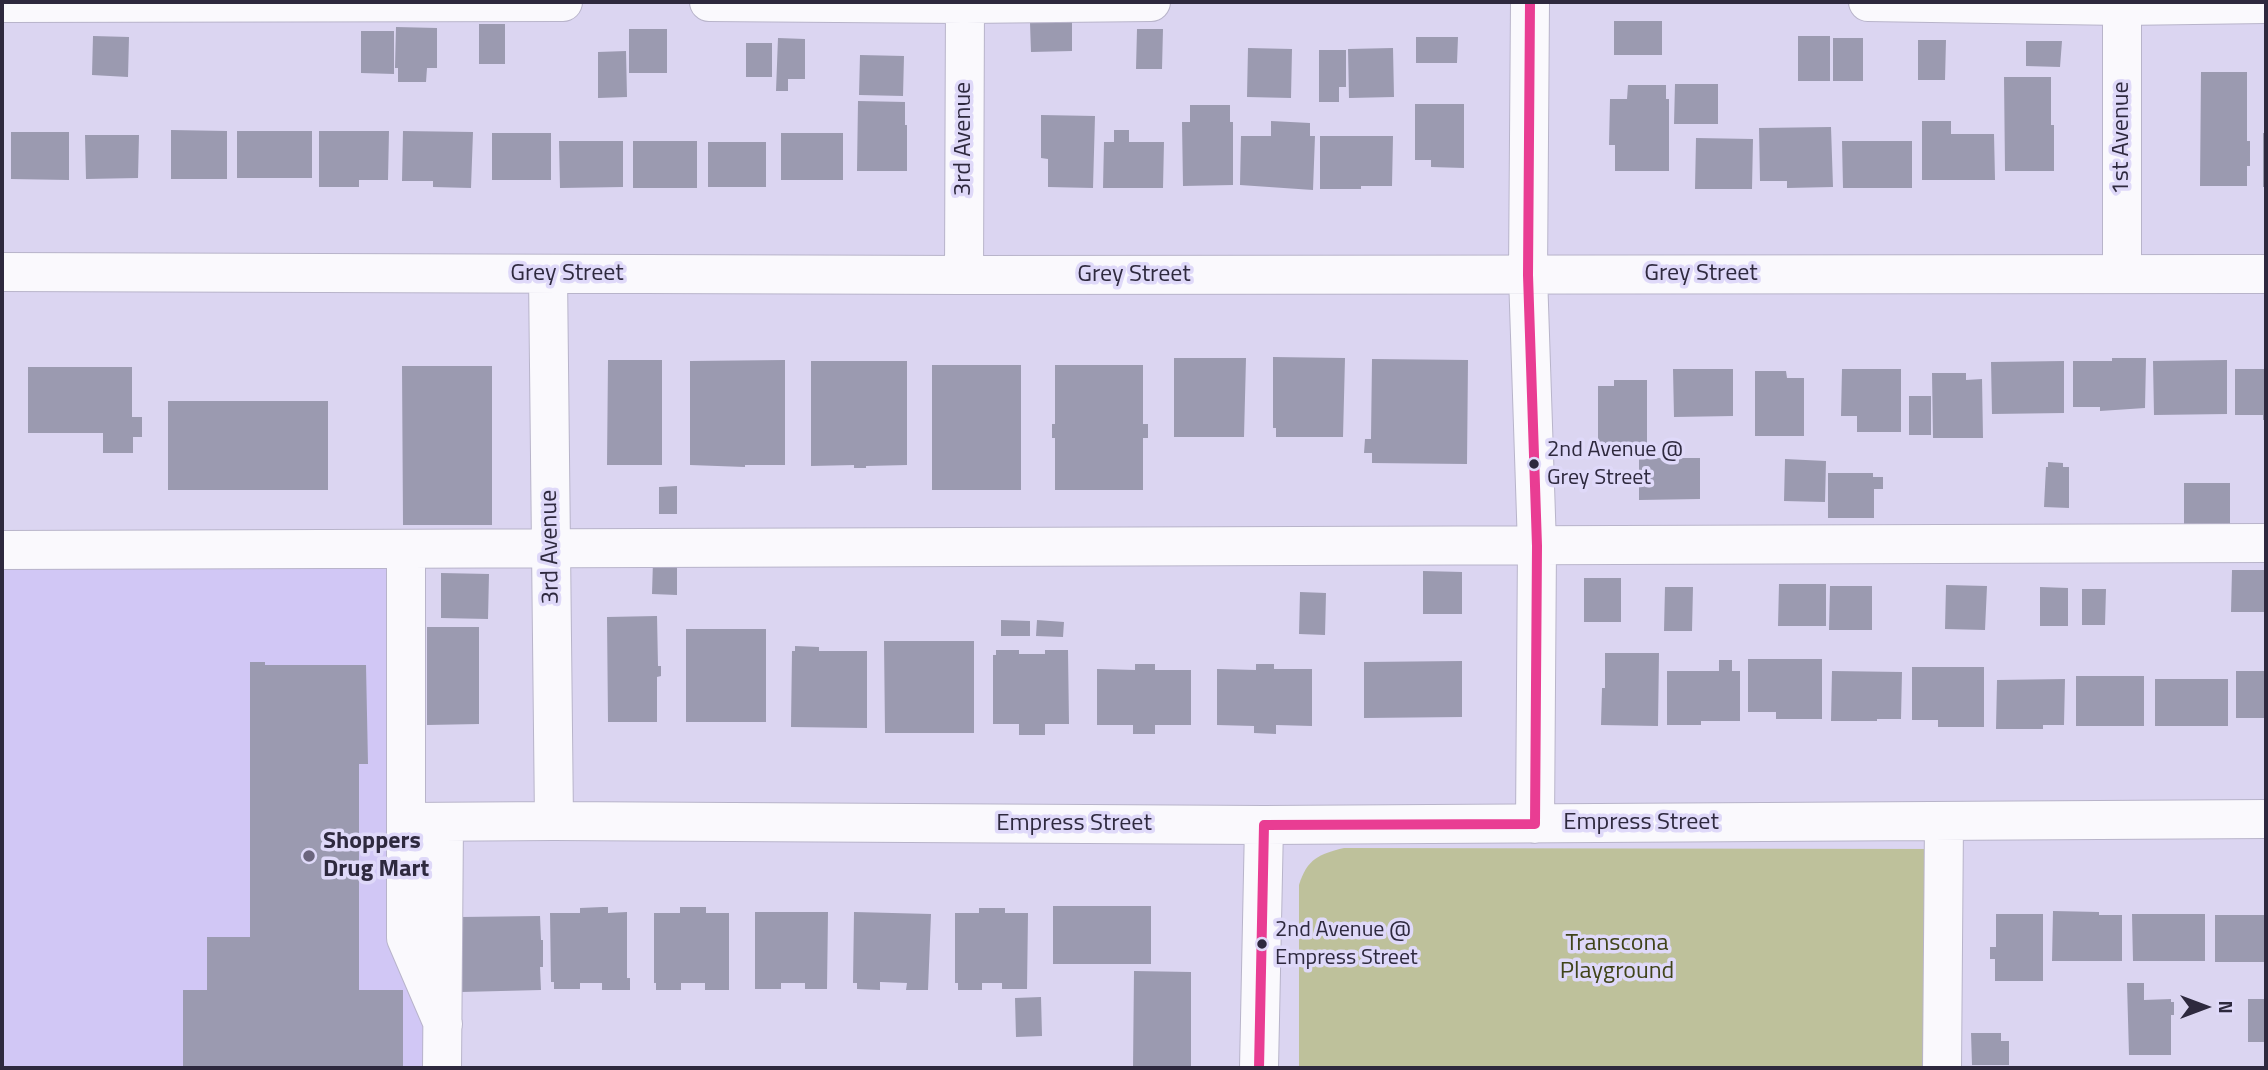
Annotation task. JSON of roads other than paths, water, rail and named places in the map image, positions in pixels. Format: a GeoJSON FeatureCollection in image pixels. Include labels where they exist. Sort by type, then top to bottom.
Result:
{"type":"FeatureCollection","features":[{"type":"Feature","properties":{"kind":"street"},"geometry":{"type":"LineString","coordinates":[[2,3],[563,2]]}},
{"type":"Feature","properties":{"kind":"street"},"geometry":{"type":"LineString","coordinates":[[709,2],[1151,2]]}},
{"type":"Feature","properties":{"kind":"street"},"geometry":{"type":"LineString","coordinates":[[1530,2],[1528,275],[1537,546],[1535,824]]}},
{"type":"Feature","properties":{"kind":"street"},"geometry":{"type":"LineString","coordinates":[[1868,2],[2266,4]]}},
{"type":"Feature","properties":{"kind":"street","name":"3rd Avenue"},"geometry":{"type":"LineString","coordinates":[[964,275],[965,3]]}},
{"type":"Feature","properties":{"kind":"street","name":"1st Avenue"},"geometry":{"type":"LineString","coordinates":[[2122,4],[2122,274]]}},
{"type":"Feature","properties":{"kind":"street","name":"Grey Street"},"geometry":{"type":"LineString","coordinates":[[2,272],[964,275],[2266,274]]}},
{"type":"Feature","properties":{"kind":"street","name":"3rd Avenue"},"geometry":{"type":"LineString","coordinates":[[548,274],[554,821]]}},
{"type":"Feature","properties":{"kind":"street"},"geometry":{"type":"LineString","coordinates":[[2,550],[2266,543]]}},
{"type":"Feature","properties":{"kind":"street"},"geometry":{"type":"LineString","coordinates":[[406,549],[426,822],[406,938],[443,1024],[442,1068]]}},
{"type":"Feature","properties":{"kind":"street","name":"Empress Street"},"geometry":{"type":"LineString","coordinates":[[426,822],[1264,825],[2266,819]]}},
{"type":"Feature","properties":{"kind":"street"},"geometry":{"type":"LineString","coordinates":[[1942,1068],[1944,821]]}},
{"type":"Feature","properties":{"kind":"street"},"geometry":{"type":"LineString","coordinates":[[1259,1068],[1264,825]]}},
{"type":"Feature","properties":{"kind":"place","name":"2nd Avenue @ Grey Street"},"geometry":{"type":"Point","coordinates":[1534,464]}},
{"type":"Feature","properties":{"kind":"place","name":"Shoppers Drug Mart"},"geometry":{"type":"Point","coordinates":[309,856]}},
{"type":"Feature","properties":{"kind":"place","name":"2nd Avenue @ Empress Street"},"geometry":{"type":"Point","coordinates":[1262,944]}},
{"type":"Feature","properties":{"kind":"park label","name":"Transcona Playground"},"geometry":{"type":"Point","coordinates":[1617,958]}}]}
